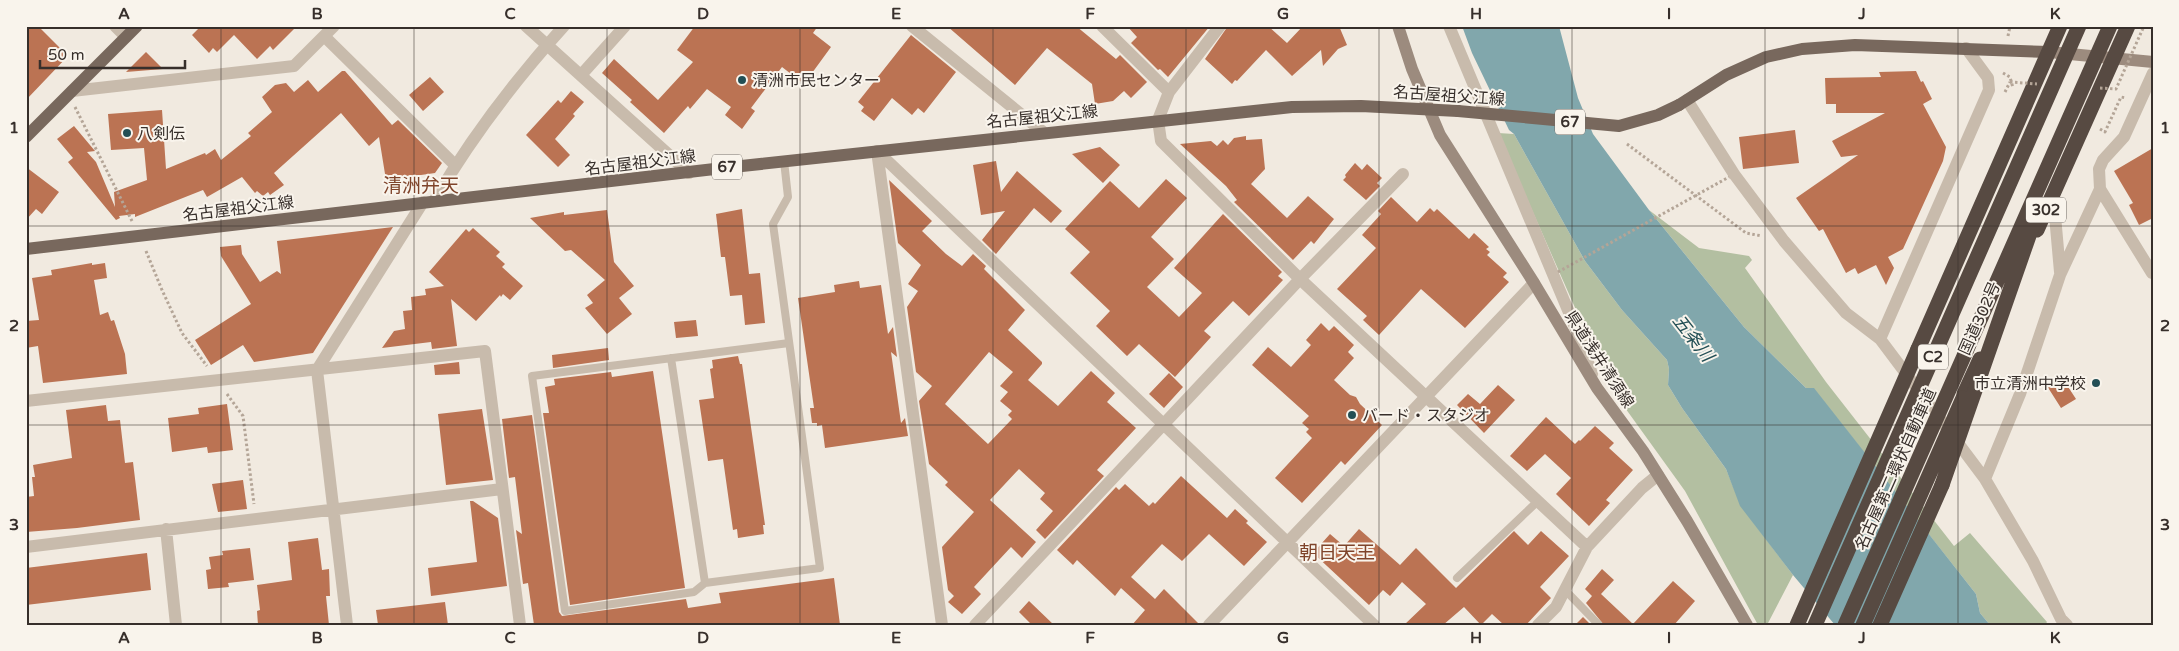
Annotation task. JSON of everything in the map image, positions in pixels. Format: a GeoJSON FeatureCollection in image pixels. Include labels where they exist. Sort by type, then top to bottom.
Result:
{"type":"FeatureCollection","features":[{"type":"Feature","properties":{"kind":"highway"},"geometry":{"type":"LineString","coordinates":[[1797,625],[2060,26]]}},
{"type":"Feature","properties":{"kind":"highway","name":"名古屋第二環状自動車道"},"geometry":{"type":"LineString","coordinates":[[1815,625],[2079,26]]}},
{"type":"Feature","properties":{"kind":"highway","name":"名古屋第二環状自動車道"},"geometry":{"type":"LineString","coordinates":[[1846,625],[2110,26]]}},
{"type":"Feature","properties":{"kind":"highway","name":"国道302号"},"geometry":{"type":"LineString","coordinates":[[1863,625],[2128,26]]}},
{"type":"Feature","properties":{"kind":"highway"},"geometry":{"type":"LineString","coordinates":[[1880,625],[1942,485],[2077,100]]}},
{"type":"Feature","properties":{"kind":"main road"},"geometry":{"type":"LineString","coordinates":[[26,137],[137,26]]}},
{"type":"Feature","properties":{"kind":"main road","name":"県道浅井清須線"},"geometry":{"type":"LineString","coordinates":[[1398,26],[1412,69],[1440,135],[1534,283],[1596,388],[1658,475],[1687,521],[1747,625]]}},
{"type":"Feature","properties":{"kind":"main road","name":"名古屋祖父江線"},"geometry":{"type":"LineString","coordinates":[[26,249],[784,161],[1292,107],[1361,106],[1430,109],[1619,126],[1658,115],[1726,75],[1766,57],[1802,49],[1848,45],[2049,52]]}},
{"type":"Feature","properties":{"kind":"main road"},"geometry":{"type":"LineString","coordinates":[[2049,52],[2153,62]]}},
{"type":"Feature","properties":{"kind":"street"},"geometry":{"type":"LineString","coordinates":[[115,26],[126,38]]}},
{"type":"Feature","properties":{"kind":"street"},"geometry":{"type":"LineString","coordinates":[[71,93],[294,66],[334,26]]}},
{"type":"Feature","properties":{"kind":"street"},"geometry":{"type":"LineString","coordinates":[[526,26],[582,74],[689,173]]}},
{"type":"Feature","properties":{"kind":"street"},"geometry":{"type":"LineString","coordinates":[[347,625],[317,370],[428,202],[496,107],[564,26]]}},
{"type":"Feature","properties":{"kind":"street"},"geometry":{"type":"LineString","coordinates":[[582,74],[625,26]]}},
{"type":"Feature","properties":{"kind":"street"},"geometry":{"type":"LineString","coordinates":[[912,26],[1043,132]]}},
{"type":"Feature","properties":{"kind":"street"},"geometry":{"type":"LineString","coordinates":[[1102,26],[1169,92]]}},
{"type":"Feature","properties":{"kind":"street"},"geometry":{"type":"LineString","coordinates":[[1220,26],[1169,92],[1158,120],[1161,141],[1300,279],[1587,547]]}},
{"type":"Feature","properties":{"kind":"street"},"geometry":{"type":"LineString","coordinates":[[1449,26],[1578,334],[1596,388]]}},
{"type":"Feature","properties":{"kind":"street"},"geometry":{"type":"LineString","coordinates":[[324,36],[455,165]]}},
{"type":"Feature","properties":{"kind":"street"},"geometry":{"type":"LineString","coordinates":[[1880,339],[1989,90],[1990,82],[1986,73],[1966,48]]}},
{"type":"Feature","properties":{"kind":"street"},"geometry":{"type":"LineString","coordinates":[[2152,272],[2100,188],[2098,169],[2102,160],[2124,137],[2153,73]]}},
{"type":"Feature","properties":{"kind":"street"},"geometry":{"type":"LineString","coordinates":[[1683,102],[1784,240],[1846,313],[1880,339],[1985,479],[2033,561],[2061,619],[2067,625]]}},
{"type":"Feature","properties":{"kind":"street"},"geometry":{"type":"LineString","coordinates":[[877,151],[1374,625]]}},
{"type":"Feature","properties":{"kind":"street"},"geometry":{"type":"LineString","coordinates":[[877,151],[942,625]]}},
{"type":"Feature","properties":{"kind":"street"},"geometry":{"type":"LineString","coordinates":[[975,625],[1300,279],[1403,174]]}},
{"type":"Feature","properties":{"kind":"street"},"geometry":{"type":"LineString","coordinates":[[1985,479],[2020,394],[2060,275],[2100,188]]}},
{"type":"Feature","properties":{"kind":"street"},"geometry":{"type":"LineString","coordinates":[[2054,193],[2060,275]]}},
{"type":"Feature","properties":{"kind":"street"},"geometry":{"type":"LineString","coordinates":[[1209,625],[1534,283]]}},
{"type":"Feature","properties":{"kind":"street"},"geometry":{"type":"LineString","coordinates":[[26,401],[485,351],[520,625]]}},
{"type":"Feature","properties":{"kind":"street"},"geometry":{"type":"LineString","coordinates":[[1538,625],[1556,606],[1587,547],[1642,488],[1658,475]]}},
{"type":"Feature","properties":{"kind":"street"},"geometry":{"type":"LineString","coordinates":[[26,547],[502,489]]}},
{"type":"Feature","properties":{"kind":"street"},"geometry":{"type":"LineString","coordinates":[[166,529],[176,625]]}},
{"type":"Feature","properties":{"kind":"lane"},"geometry":{"type":"LineString","coordinates":[[784,161],[788,196],[773,224],[820,568],[705,582],[694,592],[565,611],[532,376],[789,343]]}},
{"type":"Feature","properties":{"kind":"lane"},"geometry":{"type":"LineString","coordinates":[[671,358],[705,582]]}},
{"type":"Feature","properties":{"kind":"lane"},"geometry":{"type":"LineString","coordinates":[[1457,578],[1538,501]]}},
{"type":"Feature","properties":{"kind":"lane"},"geometry":{"type":"LineString","coordinates":[[1565,590],[1599,625]]}},
{"type":"Feature","properties":{"kind":"path"},"geometry":{"type":"LineString","coordinates":[[2003,97],[2010,82]]}},
{"type":"Feature","properties":{"kind":"path"},"geometry":{"type":"LineString","coordinates":[[71,93],[139,236],[182,333],[243,416],[256,519]]}},
{"type":"Feature","properties":{"kind":"path"},"geometry":{"type":"LineString","coordinates":[[1626,144],[1746,233],[1784,240]]}},
{"type":"Feature","properties":{"kind":"path"},"geometry":{"type":"LineString","coordinates":[[1558,272],[1729,177]]}},
{"type":"Feature","properties":{"kind":"green space"},"geometry":{"type":"Polygon","coordinates":[[[1498,133],[1514,134],[1585,261],[1622,310],[1667,360],[1669,369],[1668,385],[1682,408],[1726,469],[1741,506],[1793,575],[1767,625],[1758,625],[1685,491],[1610,387],[1498,133]]]}},
{"type":"Feature","properties":{"kind":"green space"},"geometry":{"type":"Polygon","coordinates":[[[1649,210],[1699,248],[1749,256],[1752,260],[1745,268],[1826,382],[1954,546],[1970,533],[2047,622],[2045,625],[1990,625],[1980,613],[1976,594],[1814,389],[1806,388],[1744,327],[1649,210]]]}},
{"type":"Feature","properties":{"kind":"water","name":"五条川"},"geometry":{"type":"Polygon","coordinates":[[[1462,26],[1559,26],[1578,98],[1593,134],[1649,210],[1744,327],[1806,388],[1814,388],[1976,594],[1980,613],[1990,625],[1835,625],[1793,575],[1740,506],[1726,469],[1682,408],[1668,385],[1669,369],[1667,360],[1622,310],[1585,261],[1514,134],[1509,130],[1472,53],[1462,26]]]}},
{"type":"Feature","properties":{"kind":"building"},"geometry":{"type":"Polygon","coordinates":[[[26,26],[38,26],[68,56],[26,100],[26,26]]]}},
{"type":"Feature","properties":{"kind":"building"},"geometry":{"type":"Polygon","coordinates":[[[201,26],[297,26],[273,50],[270,46],[257,59],[234,35],[217,52],[213,48],[209,53],[192,35],[201,26]]]}},
{"type":"Feature","properties":{"kind":"building"},"geometry":{"type":"Polygon","coordinates":[[[695,26],[818,26],[813,33],[831,47],[804,84],[782,67],[751,108],[755,111],[742,129],[725,115],[731,107],[707,89],[690,109],[688,106],[664,133],[602,73],[614,59],[658,100],[693,62],[677,50],[695,26]]]}},
{"type":"Feature","properties":{"kind":"building"},"geometry":{"type":"Polygon","coordinates":[[[947,26],[1076,26],[1116,59],[1120,55],[1147,82],[1131,98],[1124,91],[1113,101],[1095,104],[1092,84],[1047,48],[1015,85],[947,26]]]}},
{"type":"Feature","properties":{"kind":"building"},"geometry":{"type":"Polygon","coordinates":[[[1127,26],[1210,26],[1168,77],[1160,69],[1158,70],[1131,43],[1137,37],[1127,26]]]}},
{"type":"Feature","properties":{"kind":"building"},"geometry":{"type":"Polygon","coordinates":[[[1228,26],[1268,26],[1287,43],[1303,26],[1339,26],[1347,45],[1338,49],[1323,66],[1321,50],[1292,76],[1266,50],[1232,84],[1205,59],[1228,26]]]}},
{"type":"Feature","properties":{"kind":"building"},"geometry":{"type":"Polygon","coordinates":[[[911,35],[956,72],[924,113],[918,108],[912,115],[892,98],[874,121],[861,111],[864,107],[858,102],[911,35]]]}},
{"type":"Feature","properties":{"kind":"building"},"geometry":{"type":"Polygon","coordinates":[[[146,52],[163,69],[126,72],[146,52]]]}},
{"type":"Feature","properties":{"kind":"building"},"geometry":{"type":"Polygon","coordinates":[[[342,71],[345,71],[392,125],[398,120],[442,163],[435,173],[386,180],[379,137],[369,146],[341,113],[274,173],[284,185],[270,195],[268,192],[263,196],[257,191],[255,193],[242,177],[207,197],[203,190],[135,217],[135,214],[119,216],[120,218],[116,220],[68,162],[73,158],[57,139],[74,126],[95,151],[87,152],[96,162],[115,207],[114,192],[147,180],[144,148],[111,150],[108,114],[162,110],[166,169],[205,153],[206,155],[215,149],[221,160],[251,136],[248,133],[272,112],[262,97],[275,85],[286,83],[294,92],[308,80],[318,92],[342,71]]]}},
{"type":"Feature","properties":{"kind":"building"},"geometry":{"type":"Polygon","coordinates":[[[1916,71],[1932,99],[1923,104],[1946,147],[1943,161],[1903,249],[1888,257],[1894,268],[1886,285],[1876,265],[1858,274],[1855,268],[1846,273],[1823,229],[1819,231],[1796,198],[1858,155],[1841,157],[1832,141],[1885,113],[1836,113],[1836,104],[1826,104],[1825,78],[1881,77],[1879,72],[1916,71]]]}},
{"type":"Feature","properties":{"kind":"building"},"geometry":{"type":"Polygon","coordinates":[[[430,77],[444,92],[423,111],[409,95],[430,77]]]}},
{"type":"Feature","properties":{"kind":"building"},"geometry":{"type":"Polygon","coordinates":[[[571,91],[584,102],[573,114],[575,116],[555,139],[570,155],[558,167],[526,135],[558,100],[561,103],[571,91]]]}},
{"type":"Feature","properties":{"kind":"building"},"geometry":{"type":"Polygon","coordinates":[[[1795,130],[1799,163],[1743,169],[1739,137],[1795,130]]]}},
{"type":"Feature","properties":{"kind":"building"},"geometry":{"type":"Polygon","coordinates":[[[1246,136],[1246,140],[1262,139],[1265,169],[1251,184],[1287,218],[1308,196],[1334,219],[1314,244],[1311,241],[1293,260],[1234,202],[1237,200],[1226,186],[1180,144],[1211,141],[1217,146],[1223,140],[1228,145],[1234,138],[1246,136]]]}},
{"type":"Feature","properties":{"kind":"building"},"geometry":{"type":"Polygon","coordinates":[[[1100,147],[1120,165],[1103,183],[1072,154],[1100,147]]]}},
{"type":"Feature","properties":{"kind":"building"},"geometry":{"type":"Polygon","coordinates":[[[2153,148],[2153,218],[2139,225],[2129,205],[2133,203],[2114,171],[2153,148]]]}},
{"type":"Feature","properties":{"kind":"building"},"geometry":{"type":"Polygon","coordinates":[[[996,161],[1001,192],[1017,171],[1062,211],[1051,223],[1034,208],[996,254],[982,240],[1005,211],[981,215],[973,165],[996,161]]]}},
{"type":"Feature","properties":{"kind":"building"},"geometry":{"type":"Polygon","coordinates":[[[1355,163],[1362,170],[1367,164],[1382,178],[1377,183],[1380,186],[1366,200],[1343,180],[1355,163]]]}},
{"type":"Feature","properties":{"kind":"building"},"geometry":{"type":"Polygon","coordinates":[[[26,167],[59,192],[42,214],[36,209],[26,220],[26,167]]]}},
{"type":"Feature","properties":{"kind":"building"},"geometry":{"type":"Polygon","coordinates":[[[1166,179],[1187,198],[1151,237],[1174,259],[1147,287],[1179,317],[1202,293],[1174,268],[1223,214],[1282,272],[1278,276],[1283,280],[1249,316],[1233,301],[1204,331],[1211,337],[1175,377],[1139,344],[1127,356],[1096,326],[1110,311],[1070,273],[1090,252],[1065,229],[1110,181],[1139,208],[1166,179]]]}},
{"type":"Feature","properties":{"kind":"building"},"geometry":{"type":"Polygon","coordinates":[[[889,180],[932,221],[922,231],[946,254],[962,266],[973,254],[986,266],[984,269],[1025,310],[1008,330],[1042,362],[1028,380],[1058,406],[1091,371],[1115,393],[1107,402],[1136,428],[1097,470],[1104,476],[1045,539],[1036,530],[1053,511],[1040,499],[1045,493],[1019,469],[990,500],[1036,542],[1022,558],[1011,547],[974,587],[981,594],[962,614],[948,602],[954,596],[948,590],[942,547],[974,512],[945,485],[948,482],[929,464],[919,401],[932,386],[916,372],[907,307],[918,291],[908,284],[921,265],[898,243],[889,180]],[[989,352],[945,404],[988,444],[1012,419],[1008,415],[1012,411],[1000,401],[1008,392],[1000,386],[1013,372],[989,352]]]}},
{"type":"Feature","properties":{"kind":"building"},"geometry":{"type":"Polygon","coordinates":[[[1391,197],[1417,222],[1430,208],[1434,212],[1437,209],[1469,239],[1474,233],[1489,247],[1486,249],[1490,252],[1487,255],[1507,273],[1503,277],[1509,282],[1465,328],[1421,289],[1379,335],[1363,320],[1367,316],[1337,289],[1376,248],[1362,235],[1381,214],[1378,211],[1391,197]]]}},
{"type":"Feature","properties":{"kind":"building"},"geometry":{"type":"Polygon","coordinates":[[[742,209],[749,274],[760,273],[765,323],[745,325],[742,295],[730,296],[725,257],[721,257],[716,214],[742,209]]]}},
{"type":"Feature","properties":{"kind":"building"},"geometry":{"type":"Polygon","coordinates":[[[607,210],[614,262],[634,286],[619,298],[632,314],[607,334],[585,308],[593,303],[587,295],[605,280],[571,250],[565,251],[530,218],[564,212],[564,215],[607,210]]]}},
{"type":"Feature","properties":{"kind":"building"},"geometry":{"type":"Polygon","coordinates":[[[393,227],[313,353],[254,362],[243,345],[211,365],[195,340],[251,304],[221,256],[220,247],[241,245],[242,254],[260,282],[277,271],[281,274],[277,241],[393,227]]]}},
{"type":"Feature","properties":{"kind":"building"},"geometry":{"type":"Polygon","coordinates":[[[473,228],[500,252],[496,256],[505,264],[502,267],[523,286],[510,300],[503,294],[501,297],[500,295],[476,321],[451,299],[457,346],[432,349],[431,342],[382,348],[394,331],[405,329],[403,311],[412,310],[411,297],[426,295],[425,289],[444,286],[429,272],[466,229],[469,232],[473,228]]]}},
{"type":"Feature","properties":{"kind":"building"},"geometry":{"type":"Polygon","coordinates":[[[92,263],[92,265],[105,263],[107,278],[94,280],[100,315],[108,312],[111,321],[114,320],[125,354],[127,374],[43,383],[38,346],[26,348],[26,321],[39,320],[32,278],[52,275],[51,270],[92,263]]]}},
{"type":"Feature","properties":{"kind":"building"},"geometry":{"type":"Polygon","coordinates":[[[859,281],[860,288],[881,285],[888,334],[893,327],[897,357],[891,352],[901,423],[905,418],[908,436],[825,448],[822,425],[817,426],[817,423],[812,423],[810,408],[814,408],[798,298],[835,292],[834,285],[859,281]]]}},
{"type":"Feature","properties":{"kind":"building"},"geometry":{"type":"Polygon","coordinates":[[[696,320],[698,336],[676,338],[674,322],[696,320]]]}},
{"type":"Feature","properties":{"kind":"building"},"geometry":{"type":"Polygon","coordinates":[[[1321,323],[1329,331],[1334,326],[1354,345],[1348,352],[1354,358],[1334,380],[1350,395],[1356,397],[1360,404],[1382,425],[1345,465],[1341,461],[1302,503],[1275,478],[1312,438],[1306,432],[1309,429],[1302,423],[1309,416],[1252,365],[1268,347],[1291,367],[1311,345],[1306,340],[1321,323]]]}},
{"type":"Feature","properties":{"kind":"building"},"geometry":{"type":"Polygon","coordinates":[[[608,348],[609,360],[553,368],[552,355],[608,348]]]}},
{"type":"Feature","properties":{"kind":"building"},"geometry":{"type":"Polygon","coordinates":[[[738,356],[740,364],[742,364],[765,525],[763,525],[764,534],[738,538],[737,529],[733,530],[723,459],[708,461],[699,400],[714,398],[710,369],[713,368],[712,360],[738,356]]]}},
{"type":"Feature","properties":{"kind":"building"},"geometry":{"type":"Polygon","coordinates":[[[459,362],[460,374],[435,375],[434,365],[459,362]]]}},
{"type":"Feature","properties":{"kind":"building"},"geometry":{"type":"Polygon","coordinates":[[[653,371],[685,588],[570,605],[543,413],[549,413],[545,387],[555,385],[554,379],[611,372],[612,377],[653,371]]]}},
{"type":"Feature","properties":{"kind":"building"},"geometry":{"type":"Polygon","coordinates":[[[1169,373],[1183,387],[1164,408],[1149,394],[1169,373]]]}},
{"type":"Feature","properties":{"kind":"building"},"geometry":{"type":"Polygon","coordinates":[[[2061,376],[2076,399],[2061,408],[2047,386],[2061,376]]]}},
{"type":"Feature","properties":{"kind":"building"},"geometry":{"type":"Polygon","coordinates":[[[1498,385],[1515,400],[1484,433],[1457,405],[1468,394],[1480,404],[1498,385]]]}},
{"type":"Feature","properties":{"kind":"building"},"geometry":{"type":"Polygon","coordinates":[[[227,404],[233,450],[208,453],[207,447],[172,452],[168,418],[199,414],[198,408],[227,404]]]}},
{"type":"Feature","properties":{"kind":"building"},"geometry":{"type":"Polygon","coordinates":[[[106,405],[108,421],[120,420],[125,463],[133,462],[140,520],[26,532],[26,497],[34,496],[32,477],[35,477],[33,465],[72,458],[66,410],[106,405]]]}},
{"type":"Feature","properties":{"kind":"building"},"geometry":{"type":"Polygon","coordinates":[[[482,409],[493,480],[446,485],[438,414],[482,409]]]}},
{"type":"Feature","properties":{"kind":"building"},"geometry":{"type":"Polygon","coordinates":[[[532,415],[559,612],[562,616],[686,599],[688,608],[721,603],[719,593],[834,578],[840,625],[534,625],[528,583],[523,584],[516,530],[522,534],[515,477],[509,478],[502,419],[532,415]]]}},
{"type":"Feature","properties":{"kind":"building"},"geometry":{"type":"Polygon","coordinates":[[[1546,417],[1575,444],[1595,426],[1614,443],[1609,448],[1633,470],[1606,500],[1610,503],[1589,526],[1556,494],[1571,478],[1545,454],[1527,471],[1510,456],[1546,417]]]}},
{"type":"Feature","properties":{"kind":"building"},"geometry":{"type":"Polygon","coordinates":[[[1181,476],[1227,518],[1235,509],[1248,521],[1246,523],[1267,542],[1244,566],[1209,534],[1182,561],[1162,544],[1131,577],[1155,599],[1164,589],[1200,625],[1132,625],[1145,610],[1121,588],[1115,596],[1077,560],[1073,565],[1057,550],[1116,487],[1119,490],[1125,484],[1149,506],[1153,502],[1155,504],[1181,476]]]}},
{"type":"Feature","properties":{"kind":"building"},"geometry":{"type":"Polygon","coordinates":[[[243,480],[247,509],[218,512],[212,484],[243,480]]]}},
{"type":"Feature","properties":{"kind":"building"},"geometry":{"type":"Polygon","coordinates":[[[470,501],[473,501],[498,518],[507,586],[431,596],[428,568],[477,562],[470,501]]]}},
{"type":"Feature","properties":{"kind":"building"},"geometry":{"type":"Polygon","coordinates":[[[1359,529],[1400,565],[1416,548],[1456,588],[1514,531],[1528,545],[1541,531],[1569,556],[1540,587],[1551,598],[1526,625],[1504,625],[1492,614],[1481,625],[1464,607],[1443,625],[1404,625],[1426,604],[1402,582],[1390,596],[1383,590],[1369,605],[1313,553],[1330,534],[1344,546],[1359,529]]]}},
{"type":"Feature","properties":{"kind":"building"},"geometry":{"type":"Polygon","coordinates":[[[318,538],[322,570],[329,569],[330,596],[326,596],[329,625],[258,625],[257,611],[260,610],[257,585],[292,580],[288,542],[318,538]]]}},
{"type":"Feature","properties":{"kind":"building"},"geometry":{"type":"Polygon","coordinates":[[[250,548],[254,580],[228,583],[229,587],[208,589],[206,570],[211,569],[209,557],[223,555],[222,551],[250,548]]]}},
{"type":"Feature","properties":{"kind":"building"},"geometry":{"type":"Polygon","coordinates":[[[147,553],[151,590],[26,605],[26,568],[147,553]]]}},
{"type":"Feature","properties":{"kind":"building"},"geometry":{"type":"Polygon","coordinates":[[[1602,569],[1614,580],[1601,594],[1633,624],[1673,581],[1695,601],[1674,625],[1604,625],[1586,603],[1592,596],[1585,589],[1602,569]]]}},
{"type":"Feature","properties":{"kind":"building"},"geometry":{"type":"Polygon","coordinates":[[[1029,601],[1054,625],[1032,625],[1019,612],[1029,601]]]}},
{"type":"Feature","properties":{"kind":"building"},"geometry":{"type":"Polygon","coordinates":[[[445,602],[448,625],[378,625],[376,610],[445,602]]]}},
{"type":"Feature","properties":{"kind":"building"},"geometry":{"type":"Polygon","coordinates":[[[1583,617],[1591,625],[1575,625],[1583,617]]]}},
{"type":"Feature","properties":{"kind":"place","name":"清洲市民センター"},"geometry":{"type":"Point","coordinates":[742,80]}},
{"type":"Feature","properties":{"kind":"place","name":"八剣伝"},"geometry":{"type":"Point","coordinates":[127,133]}},
{"type":"Feature","properties":{"kind":"place","name":"市立清洲中学校"},"geometry":{"type":"Point","coordinates":[2096,383]}},
{"type":"Feature","properties":{"kind":"place","name":"バード・スタジオ"},"geometry":{"type":"Point","coordinates":[1352,415]}},
{"type":"Feature","properties":{"kind":"district","name":"清洲弁天"},"geometry":{"type":"Point","coordinates":[421,185]}},
{"type":"Feature","properties":{"kind":"district","name":"朝日天王"},"geometry":{"type":"Point","coordinates":[1337,552]}}]}
